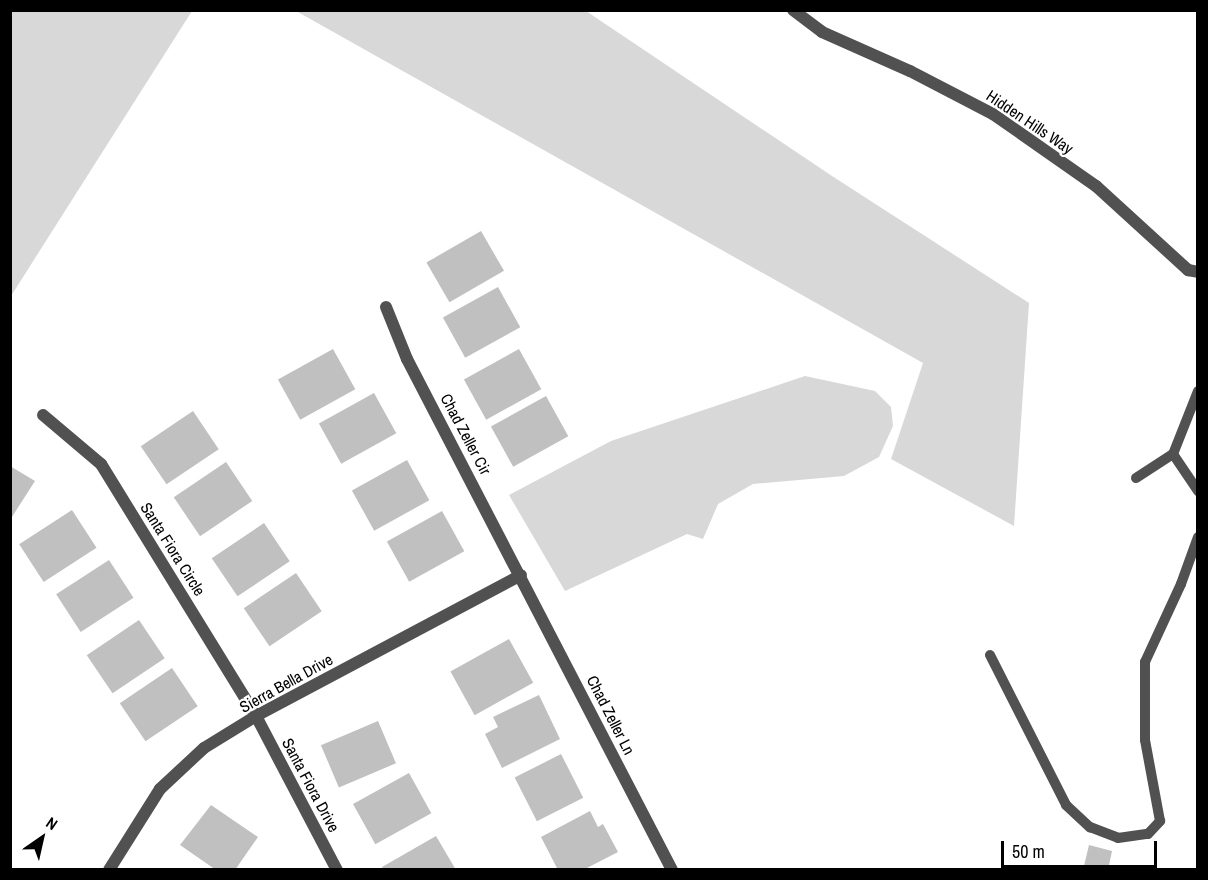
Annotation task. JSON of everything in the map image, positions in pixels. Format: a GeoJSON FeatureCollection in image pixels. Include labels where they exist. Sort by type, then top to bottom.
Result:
{"type":"FeatureCollection","features":[{"type":"Feature","properties":{"kind":"street","name":"Hidden Hills Way"},"geometry":{"type":"LineString","coordinates":[[793,10],[822,32],[909,71],[993,114],[1096,186],[1188,270],[1197,272]]}},
{"type":"Feature","properties":{"kind":"street","name":"Chad Zeller Cir"},"geometry":{"type":"LineString","coordinates":[[386,307],[407,359],[521,575]]}},
{"type":"Feature","properties":{"kind":"street","name":"Santa Fiora Circle"},"geometry":{"type":"LineString","coordinates":[[43,415],[101,464],[256,716]]}},
{"type":"Feature","properties":{"kind":"street","name":"Sierra Bella Drive"},"geometry":{"type":"LineString","coordinates":[[109,870],[160,789],[204,748],[256,716],[521,575]]}},
{"type":"Feature","properties":{"kind":"street","name":"Chad Zeller Ln"},"geometry":{"type":"LineString","coordinates":[[521,575],[672,870]]}},
{"type":"Feature","properties":{"kind":"street","name":"Santa Fiora Drive"},"geometry":{"type":"LineString","coordinates":[[256,716],[337,870]]}},
{"type":"Feature","properties":{"kind":"lane"},"geometry":{"type":"LineString","coordinates":[[1136,478],[1173,454],[1197,391]]}},
{"type":"Feature","properties":{"kind":"lane"},"geometry":{"type":"LineString","coordinates":[[1173,454],[1197,491]]}},
{"type":"Feature","properties":{"kind":"lane"},"geometry":{"type":"LineString","coordinates":[[990,655],[1066,805],[1090,827],[1118,838],[1148,834],[1160,821],[1145,740],[1145,662],[1180,584],[1197,537]]}},
{"type":"Feature","properties":{"kind":"shaded area"},"geometry":{"type":"Polygon","coordinates":[[[10,11],[192,11],[11,296],[10,11]]]}},
{"type":"Feature","properties":{"kind":"shaded area"},"geometry":{"type":"Polygon","coordinates":[[[296,11],[586,11],[832,176],[1029,303],[1014,526],[891,459],[923,363],[296,11]]]}},
{"type":"Feature","properties":{"kind":"shaded area"},"geometry":{"type":"Polygon","coordinates":[[[805,376],[875,391],[891,407],[893,426],[879,457],[844,476],[753,484],[718,504],[703,539],[687,534],[565,591],[509,495],[611,441],[805,376]]]}},
{"type":"Feature","properties":{"kind":"building"},"geometry":{"type":"Polygon","coordinates":[[[481,231],[504,271],[449,302],[426,262],[481,231]]]}},
{"type":"Feature","properties":{"kind":"building"},"geometry":{"type":"Polygon","coordinates":[[[498,287],[520,327],[465,358],[443,318],[498,287]]]}},
{"type":"Feature","properties":{"kind":"building"},"geometry":{"type":"Polygon","coordinates":[[[333,349],[355,389],[300,420],[278,380],[333,349]]]}},
{"type":"Feature","properties":{"kind":"building"},"geometry":{"type":"Polygon","coordinates":[[[519,349],[541,389],[486,420],[464,380],[519,349]]]}},
{"type":"Feature","properties":{"kind":"building"},"geometry":{"type":"Polygon","coordinates":[[[374,393],[396,433],[341,464],[319,424],[374,393]]]}},
{"type":"Feature","properties":{"kind":"building"},"geometry":{"type":"Polygon","coordinates":[[[546,396],[568,436],[513,467],[491,427],[546,396]]]}},
{"type":"Feature","properties":{"kind":"building"},"geometry":{"type":"Polygon","coordinates":[[[193,411],[219,449],[166,484],[141,446],[193,411]]]}},
{"type":"Feature","properties":{"kind":"building"},"geometry":{"type":"Polygon","coordinates":[[[407,460],[429,500],[374,531],[352,491],[407,460]]]}},
{"type":"Feature","properties":{"kind":"building"},"geometry":{"type":"Polygon","coordinates":[[[226,462],[252,501],[200,536],[174,497],[226,462]]]}},
{"type":"Feature","properties":{"kind":"building"},"geometry":{"type":"Polygon","coordinates":[[[10,466],[35,481],[10,520],[10,466]]]}},
{"type":"Feature","properties":{"kind":"building"},"geometry":{"type":"Polygon","coordinates":[[[72,510],[97,548],[44,582],[19,544],[72,510]]]}},
{"type":"Feature","properties":{"kind":"building"},"geometry":{"type":"Polygon","coordinates":[[[442,511],[464,551],[409,582],[387,542],[442,511]]]}},
{"type":"Feature","properties":{"kind":"building"},"geometry":{"type":"Polygon","coordinates":[[[264,523],[290,561],[237,596],[212,558],[264,523]]]}},
{"type":"Feature","properties":{"kind":"building"},"geometry":{"type":"Polygon","coordinates":[[[109,560],[134,598],[81,632],[56,594],[109,560]]]}},
{"type":"Feature","properties":{"kind":"building"},"geometry":{"type":"Polygon","coordinates":[[[296,573],[322,611],[269,646],[244,608],[296,573]]]}},
{"type":"Feature","properties":{"kind":"building"},"geometry":{"type":"Polygon","coordinates":[[[139,620],[165,658],[112,693],[87,655],[139,620]]]}},
{"type":"Feature","properties":{"kind":"building"},"geometry":{"type":"Polygon","coordinates":[[[509,639],[533,683],[475,715],[450,671],[509,639]]]}},
{"type":"Feature","properties":{"kind":"building"},"geometry":{"type":"Polygon","coordinates":[[[172,668],[198,706],[145,741],[120,703],[172,668]]]}},
{"type":"Feature","properties":{"kind":"building"},"geometry":{"type":"Polygon","coordinates":[[[539,695],[560,739],[502,768],[485,734],[498,727],[493,717],[539,695]]]}},
{"type":"Feature","properties":{"kind":"building"},"geometry":{"type":"Polygon","coordinates":[[[378,721],[396,763],[339,788],[321,745],[378,721]]]}},
{"type":"Feature","properties":{"kind":"building"},"geometry":{"type":"Polygon","coordinates":[[[561,754],[583,798],[537,821],[515,778],[561,754]]]}},
{"type":"Feature","properties":{"kind":"building"},"geometry":{"type":"Polygon","coordinates":[[[409,773],[431,813],[375,844],[353,804],[409,773]]]}},
{"type":"Feature","properties":{"kind":"building"},"geometry":{"type":"Polygon","coordinates":[[[211,805],[258,837],[235,870],[216,870],[180,845],[211,805]]]}},
{"type":"Feature","properties":{"kind":"building"},"geometry":{"type":"Polygon","coordinates":[[[590,811],[598,827],[603,824],[618,852],[583,870],[558,870],[541,837],[590,811]]]}},
{"type":"Feature","properties":{"kind":"building"},"geometry":{"type":"Polygon","coordinates":[[[436,836],[456,870],[383,870],[382,867],[436,836]]]}},
{"type":"Feature","properties":{"kind":"building"},"geometry":{"type":"Polygon","coordinates":[[[1089,845],[1112,851],[1108,870],[1083,870],[1089,845]]]}}]}
